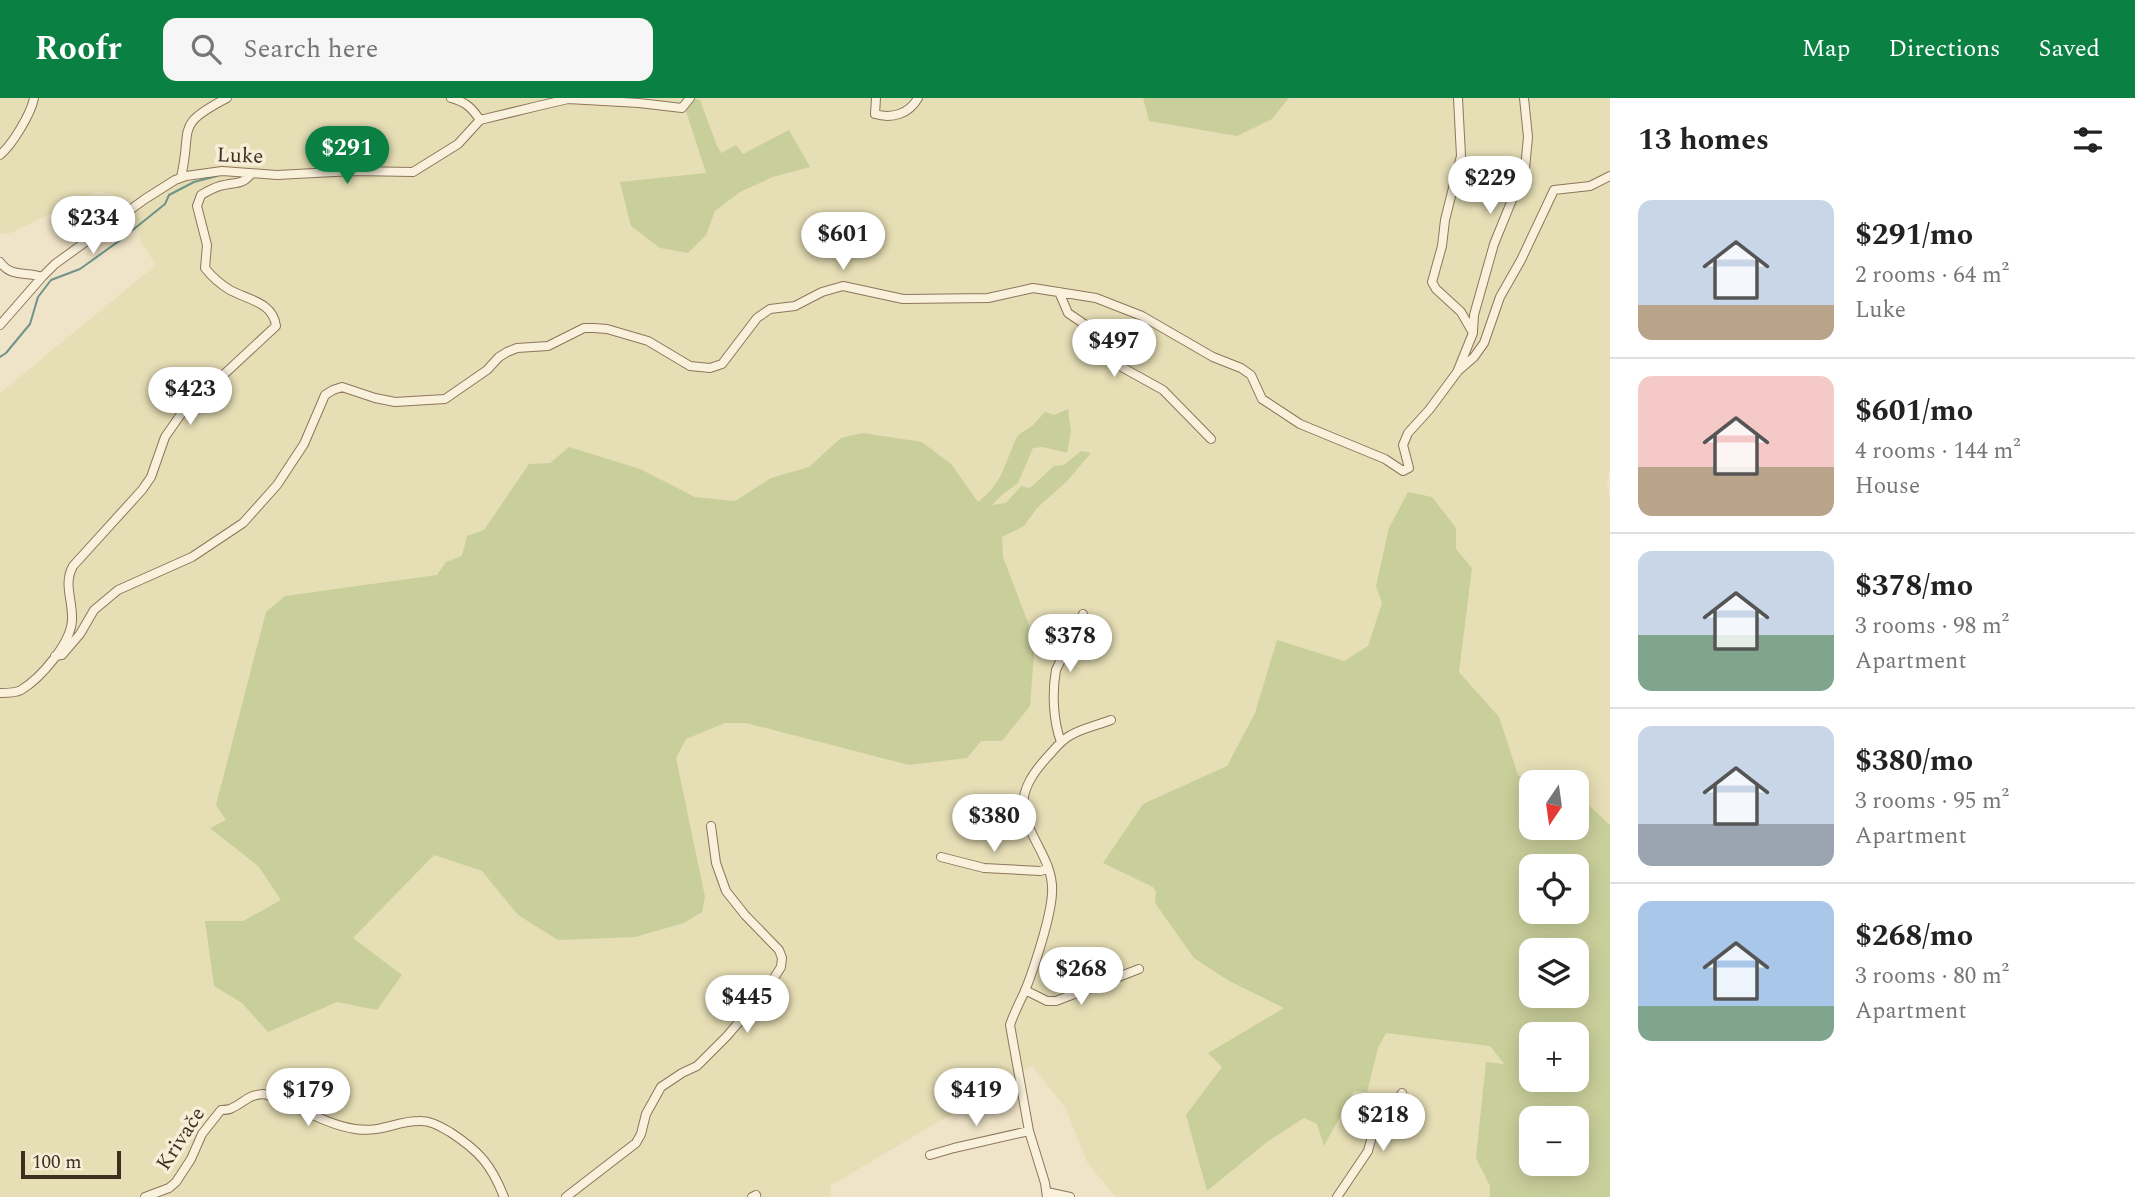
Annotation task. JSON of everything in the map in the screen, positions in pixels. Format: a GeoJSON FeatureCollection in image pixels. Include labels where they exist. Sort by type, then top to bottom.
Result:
{"type":"FeatureCollection","features":[{"type":"Feature","properties":{"kind":"street"},"geometry":{"type":"LineString","coordinates":[[0,155],[31,110],[34,98]]}},
{"type":"Feature","properties":{"kind":"street"},"geometry":{"type":"LineString","coordinates":[[0,324],[55,264],[145,199],[181,177],[189,124],[210,107],[227,98]]}},
{"type":"Feature","properties":{"kind":"street"},"geometry":{"type":"LineString","coordinates":[[451,98],[468,104],[480,120],[568,99],[682,108],[690,98]]}},
{"type":"Feature","properties":{"kind":"street"},"geometry":{"type":"LineString","coordinates":[[876,98],[875,114],[886,117],[907,111],[919,98]]}},
{"type":"Feature","properties":{"kind":"street"},"geometry":{"type":"LineString","coordinates":[[1458,98],[1461,156],[1432,282],[1461,312],[1473,333]]}},
{"type":"Feature","properties":{"kind":"street"},"geometry":{"type":"LineString","coordinates":[[55,656],[62,655],[80,634],[94,610],[118,590],[192,557],[243,523],[277,485],[304,444],[325,395],[332,390],[342,387],[395,402],[445,399],[487,370],[507,352],[517,348],[548,346],[584,328],[607,329],[648,341],[690,366],[710,368],[722,363],[757,318],[770,309],[795,306],[822,292],[844,286],[903,299],[988,298],[1033,288],[1097,298],[1142,316],[1213,357],[1241,368],[1251,375],[1262,399],[1300,424],[1385,459],[1403,471],[1409,468],[1403,445],[1408,433],[1458,371],[1473,333],[1474,315],[1494,244],[1525,168],[1528,137],[1524,98]]}},
{"type":"Feature","properties":{"kind":"street","name":"Luke"},"geometry":{"type":"LineString","coordinates":[[181,177],[210,171],[277,175],[353,171],[413,172],[458,144],[480,120]]}},
{"type":"Feature","properties":{"kind":"street"},"geometry":{"type":"LineString","coordinates":[[0,693],[19,691],[41,673],[55,656],[71,627],[68,574],[142,490],[151,477],[165,436],[186,407],[276,326],[276,321],[265,306],[232,291],[217,281],[205,268],[206,245],[197,206],[201,195],[224,185],[239,184],[246,181],[251,174]]}},
{"type":"Feature","properties":{"kind":"street"},"geometry":{"type":"LineString","coordinates":[[1458,371],[1475,358],[1484,343],[1500,297],[1554,190],[1590,186],[1610,176]]}},
{"type":"Feature","properties":{"kind":"street"},"geometry":{"type":"LineString","coordinates":[[0,262],[11,272],[42,276]]}},
{"type":"Feature","properties":{"kind":"street"},"geometry":{"type":"LineString","coordinates":[[1059,292],[1068,313],[1097,335],[1110,358],[1163,390],[1212,439]]}},
{"type":"Feature","properties":{"kind":"street"},"geometry":{"type":"LineString","coordinates":[[1061,742],[1054,680],[1056,670],[1083,614]]}},
{"type":"Feature","properties":{"kind":"street"},"geometry":{"type":"LineString","coordinates":[[1070,1197],[1047,1194],[1029,1131],[1010,1025],[1025,990],[1052,895],[1052,881],[1042,850],[1025,818],[1024,807],[1032,774],[1061,742],[1070,735],[1111,720]]}},
{"type":"Feature","properties":{"kind":"street"},"geometry":{"type":"LineString","coordinates":[[566,1197],[636,1143],[646,1114],[661,1087],[697,1066],[767,989],[781,967],[779,950],[726,891],[716,863],[711,826]]}},
{"type":"Feature","properties":{"kind":"street"},"geometry":{"type":"LineString","coordinates":[[941,857],[984,868],[1040,871],[1048,869]]}},
{"type":"Feature","properties":{"kind":"street"},"geometry":{"type":"LineString","coordinates":[[1025,990],[1047,1001],[1056,1001],[1139,969]]}},
{"type":"Feature","properties":{"kind":"street"},"geometry":{"type":"LineString","coordinates":[[1337,1197],[1368,1150],[1372,1136],[1402,1093]]}},
{"type":"Feature","properties":{"kind":"street","name":"Krivače"},"geometry":{"type":"LineString","coordinates":[[145,1197],[160,1194],[176,1182],[202,1135],[221,1110],[232,1108],[255,1094],[264,1094],[354,1129],[375,1131],[421,1120],[436,1125],[475,1149],[487,1163],[504,1197]]}},
{"type":"Feature","properties":{"kind":"street"},"geometry":{"type":"LineString","coordinates":[[930,1155],[1029,1131]]}},
{"type":"Feature","properties":{"kind":"shaded area"},"geometry":{"type":"Polygon","coordinates":[[[0,98],[1143,98],[1149,121],[1272,119],[1289,98],[1610,98],[1610,468],[1607,482],[1610,499],[1610,1197],[1116,1197],[1088,1164],[1065,1107],[1032,1066],[830,1186],[831,1197],[0,1197],[0,393],[156,265],[141,242],[136,220],[112,194],[97,191],[11,233],[0,234],[0,98]]]}},
{"type":"Feature","properties":{"kind":"green space"},"geometry":{"type":"Polygon","coordinates":[[[694,98],[700,100],[721,153],[736,145],[743,154],[789,130],[810,167],[773,177],[740,192],[715,211],[706,235],[688,253],[660,248],[631,226],[620,182],[706,173],[686,111],[694,98]]]}},
{"type":"Feature","properties":{"kind":"green space"},"geometry":{"type":"Polygon","coordinates":[[[1143,98],[1289,98],[1272,119],[1237,136],[1149,121],[1143,98]]]}},
{"type":"Feature","properties":{"kind":"green space"},"geometry":{"type":"Polygon","coordinates":[[[1068,409],[1071,431],[1067,453],[1043,447],[1033,448],[1018,483],[992,505],[1006,503],[1021,486],[1030,488],[1054,466],[1064,465],[1081,451],[1091,453],[1067,481],[1037,508],[1024,526],[1002,537],[1003,557],[1035,641],[1030,706],[1002,741],[981,741],[967,758],[909,765],[746,723],[725,723],[686,739],[676,758],[705,897],[702,912],[684,923],[635,937],[558,940],[518,915],[482,871],[434,855],[353,938],[402,975],[377,1010],[337,1002],[268,1032],[242,1003],[214,986],[205,921],[243,921],[281,900],[259,867],[210,828],[226,820],[216,805],[266,612],[285,596],[437,575],[446,562],[462,556],[467,536],[484,530],[529,464],[550,463],[569,447],[640,469],[695,497],[735,501],[771,478],[809,467],[841,438],[863,433],[922,442],[952,465],[978,502],[998,481],[1019,435],[1045,412],[1054,415],[1068,409]]]}},
{"type":"Feature","properties":{"kind":"green space"},"geometry":{"type":"Polygon","coordinates":[[[1408,492],[1432,497],[1456,528],[1456,549],[1472,568],[1459,672],[1499,717],[1519,776],[1519,840],[1589,840],[1589,805],[1610,825],[1610,1197],[1490,1197],[1490,1186],[1476,1158],[1486,1062],[1504,1064],[1490,1046],[1386,1033],[1378,1048],[1367,1092],[1354,1091],[1324,1146],[1317,1124],[1304,1118],[1267,1142],[1207,1191],[1186,1115],[1222,1067],[1208,1053],[1284,1008],[1229,981],[1194,958],[1155,903],[1156,892],[1153,887],[1103,863],[1143,804],[1227,766],[1255,713],[1277,640],[1344,661],[1368,646],[1382,603],[1376,586],[1389,528],[1408,492]]]}},
{"type":"Feature","properties":{"kind":"waterway"},"geometry":{"type":"LineString","coordinates":[[0,357],[30,324],[38,297],[51,280],[80,269],[119,241],[165,204],[169,195],[194,182],[217,176]]}}]}
